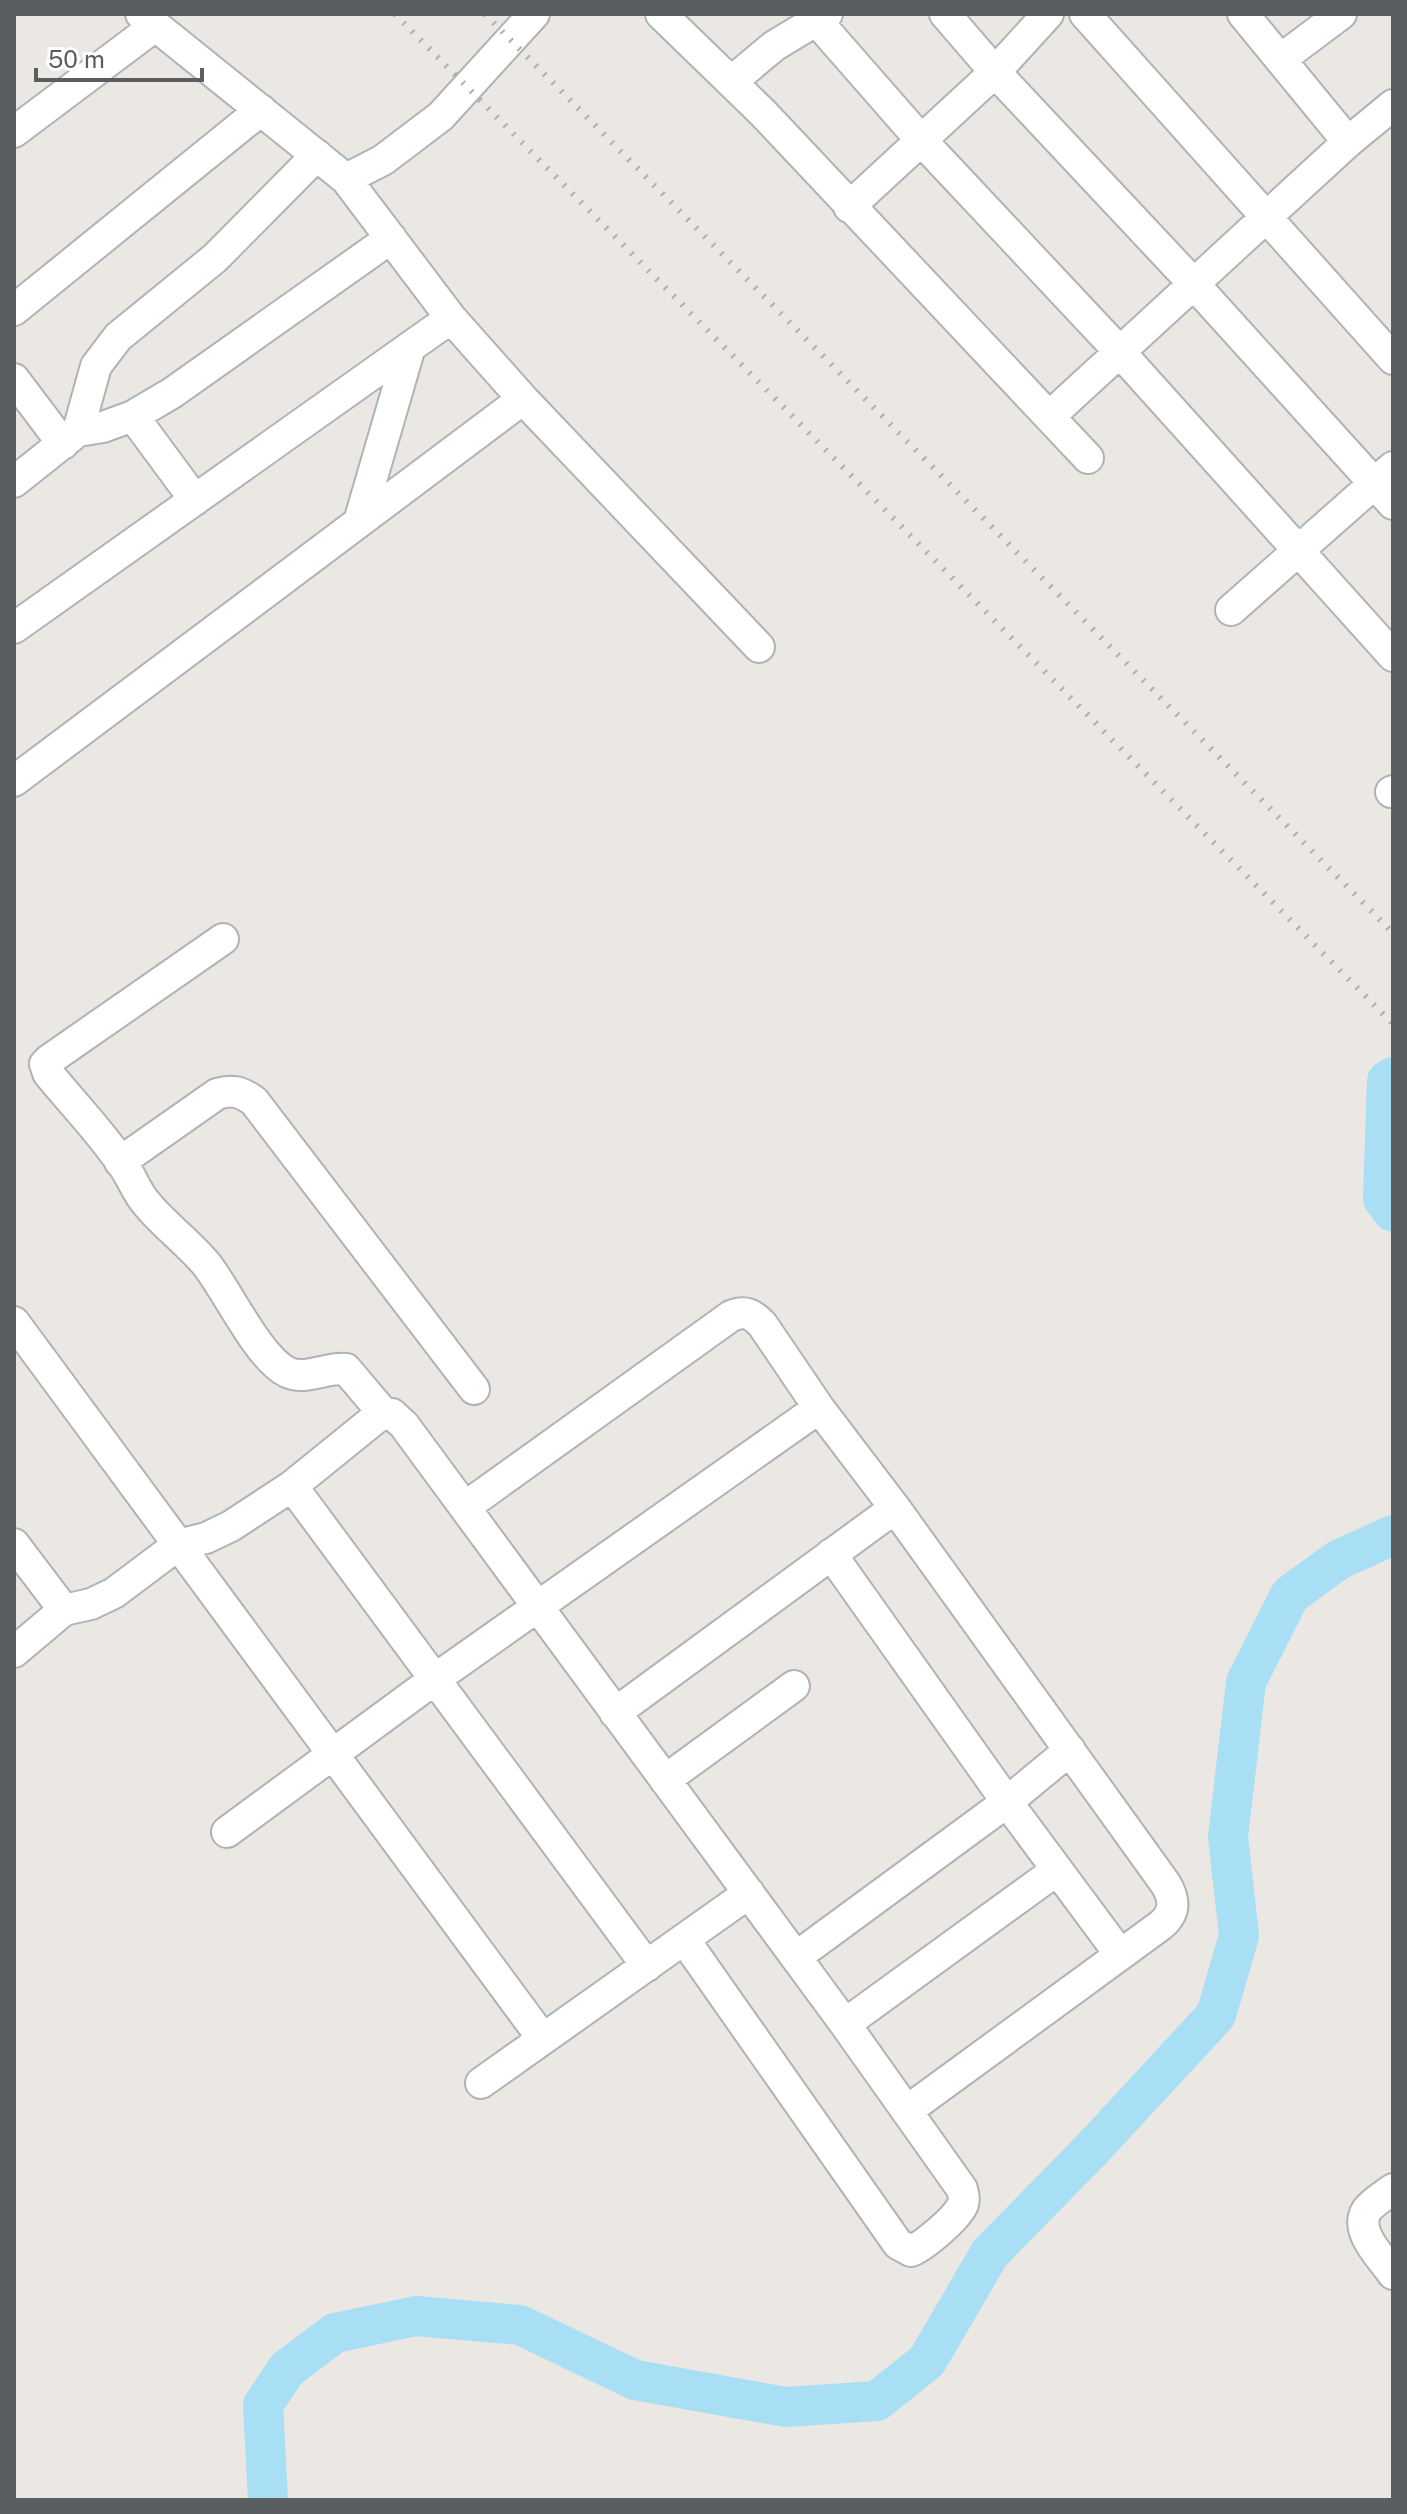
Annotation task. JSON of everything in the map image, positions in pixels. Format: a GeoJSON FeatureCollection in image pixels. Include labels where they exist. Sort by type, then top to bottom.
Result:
{"type":"FeatureCollection","features":[{"type":"Feature","properties":{"kind":"street"},"geometry":{"type":"LineString","coordinates":[[346,179],[383,160],[441,116],[534,14]]}},
{"type":"Feature","properties":{"kind":"street"},"geometry":{"type":"LineString","coordinates":[[945,14],[995,72],[1193,283],[1387,485],[1298,550],[1231,610]]}},
{"type":"Feature","properties":{"kind":"street"},"geometry":{"type":"LineString","coordinates":[[849,207],[995,72],[1048,14]]}},
{"type":"Feature","properties":{"kind":"street"},"geometry":{"type":"LineString","coordinates":[[1085,14],[1393,359]]}},
{"type":"Feature","properties":{"kind":"street"},"geometry":{"type":"LineString","coordinates":[[1243,14],[1348,142]]}},
{"type":"Feature","properties":{"kind":"street"},"geometry":{"type":"LineString","coordinates":[[1281,59],[1341,14]]}},
{"type":"Feature","properties":{"kind":"street"},"geometry":{"type":"LineString","coordinates":[[731,82],[774,46],[822,17],[921,140],[1118,350],[1393,656]]}},
{"type":"Feature","properties":{"kind":"street"},"geometry":{"type":"LineString","coordinates":[[678,19],[731,82],[1088,458]]}},
{"type":"Feature","properties":{"kind":"street"},"geometry":{"type":"LineString","coordinates":[[14,132],[148,20],[346,179],[451,318],[523,399],[759,647]]}},
{"type":"Feature","properties":{"kind":"street"},"geometry":{"type":"LineString","coordinates":[[1050,416],[1118,350],[1393,105]]}},
{"type":"Feature","properties":{"kind":"street"},"geometry":{"type":"LineString","coordinates":[[14,310],[261,110]]}},
{"type":"Feature","properties":{"kind":"street"},"geometry":{"type":"LineString","coordinates":[[70,437],[96,366],[118,337],[215,258],[317,155]]}},
{"type":"Feature","properties":{"kind":"street"},"geometry":{"type":"LineString","coordinates":[[14,482],[70,437],[133,416],[172,393],[391,238]]}},
{"type":"Feature","properties":{"kind":"street"},"geometry":{"type":"LineString","coordinates":[[14,628],[451,318]]}},
{"type":"Feature","properties":{"kind":"street"},"geometry":{"type":"LineString","coordinates":[[359,522],[410,347]]}},
{"type":"Feature","properties":{"kind":"street"},"geometry":{"type":"LineString","coordinates":[[14,379],[70,437]]}},
{"type":"Feature","properties":{"kind":"street"},"geometry":{"type":"LineString","coordinates":[[14,781],[523,399]]}},
{"type":"Feature","properties":{"kind":"street"},"geometry":{"type":"LineString","coordinates":[[133,416],[195,500]]}},
{"type":"Feature","properties":{"kind":"street"},"geometry":{"type":"LineString","coordinates":[[223,939],[45,1064],[48,1073],[120,1162],[145,1202],[204,1262],[274,1361],[285,1371],[298,1375],[333,1368],[346,1369],[384,1414]]}},
{"type":"Feature","properties":{"kind":"street"},"geometry":{"type":"LineString","coordinates":[[120,1162],[217,1094],[229,1090],[254,1101],[474,1389]]}},
{"type":"Feature","properties":{"kind":"street"},"geometry":{"type":"LineString","coordinates":[[465,1507],[738,1313],[754,1315],[762,1324],[819,1408],[895,1508],[1165,1883],[1173,1901],[1174,1907],[1167,1920],[908,2110]]}},
{"type":"Feature","properties":{"kind":"street"},"geometry":{"type":"LineString","coordinates":[[14,1322],[543,2039]]}},
{"type":"Feature","properties":{"kind":"street"},"geometry":{"type":"LineString","coordinates":[[227,1832],[435,1679],[819,1408]]}},
{"type":"Feature","properties":{"kind":"street"},"geometry":{"type":"LineString","coordinates":[[14,1652],[64,1610],[91,1604],[114,1593],[178,1545],[206,1538],[231,1526],[292,1486],[376,1418],[392,1414],[404,1425],[538,1606],[908,2110],[962,2189],[964,2199],[961,2209],[920,2247],[911,2251],[898,2244],[684,1939]]}},
{"type":"Feature","properties":{"kind":"street"},"geometry":{"type":"LineString","coordinates":[[292,1486],[647,1966]]}},
{"type":"Feature","properties":{"kind":"street"},"geometry":{"type":"LineString","coordinates":[[615,1713],[895,1508]]}},
{"type":"Feature","properties":{"kind":"street"},"geometry":{"type":"LineString","coordinates":[[14,1544],[64,1610]]}},
{"type":"Feature","properties":{"kind":"street"},"geometry":{"type":"LineString","coordinates":[[831,1554],[1007,1802],[1119,1953]]}},
{"type":"Feature","properties":{"kind":"street"},"geometry":{"type":"LineString","coordinates":[[665,1780],[794,1686]]}},
{"type":"Feature","properties":{"kind":"street"},"geometry":{"type":"LineString","coordinates":[[796,1957],[1007,1802],[1070,1750]]}},
{"type":"Feature","properties":{"kind":"street"},"geometry":{"type":"LineString","coordinates":[[845,2024],[1057,1870]]}},
{"type":"Feature","properties":{"kind":"street"},"geometry":{"type":"LineString","coordinates":[[481,2083],[749,1893]]}},
{"type":"Feature","properties":{"kind":"street"},"geometry":{"type":"LineString","coordinates":[[1393,2189],[1367,2210],[1364,2221],[1368,2239],[1393,2274]]}},
{"type":"Feature","properties":{"kind":"waterway"},"geometry":{"type":"LineString","coordinates":[[1393,1077],[1387,1081],[1383,1199],[1393,1212]]}},
{"type":"Feature","properties":{"kind":"waterway"},"geometry":{"type":"LineString","coordinates":[[268,2500],[263,2405],[287,2369],[335,2333],[416,2316],[520,2325],[635,2380],[786,2407],[877,2401],[927,2361],[990,2253],[1216,2015],[1239,1936],[1228,1837],[1246,1682],[1290,1595],[1338,1560],[1393,1535]]}},
{"type":"Feature","properties":{"kind":"railway"},"geometry":{"type":"LineString","coordinates":[[395,14],[1393,1024]]}},
{"type":"Feature","properties":{"kind":"railway"},"geometry":{"type":"LineString","coordinates":[[485,14],[1393,933]]}}]}
